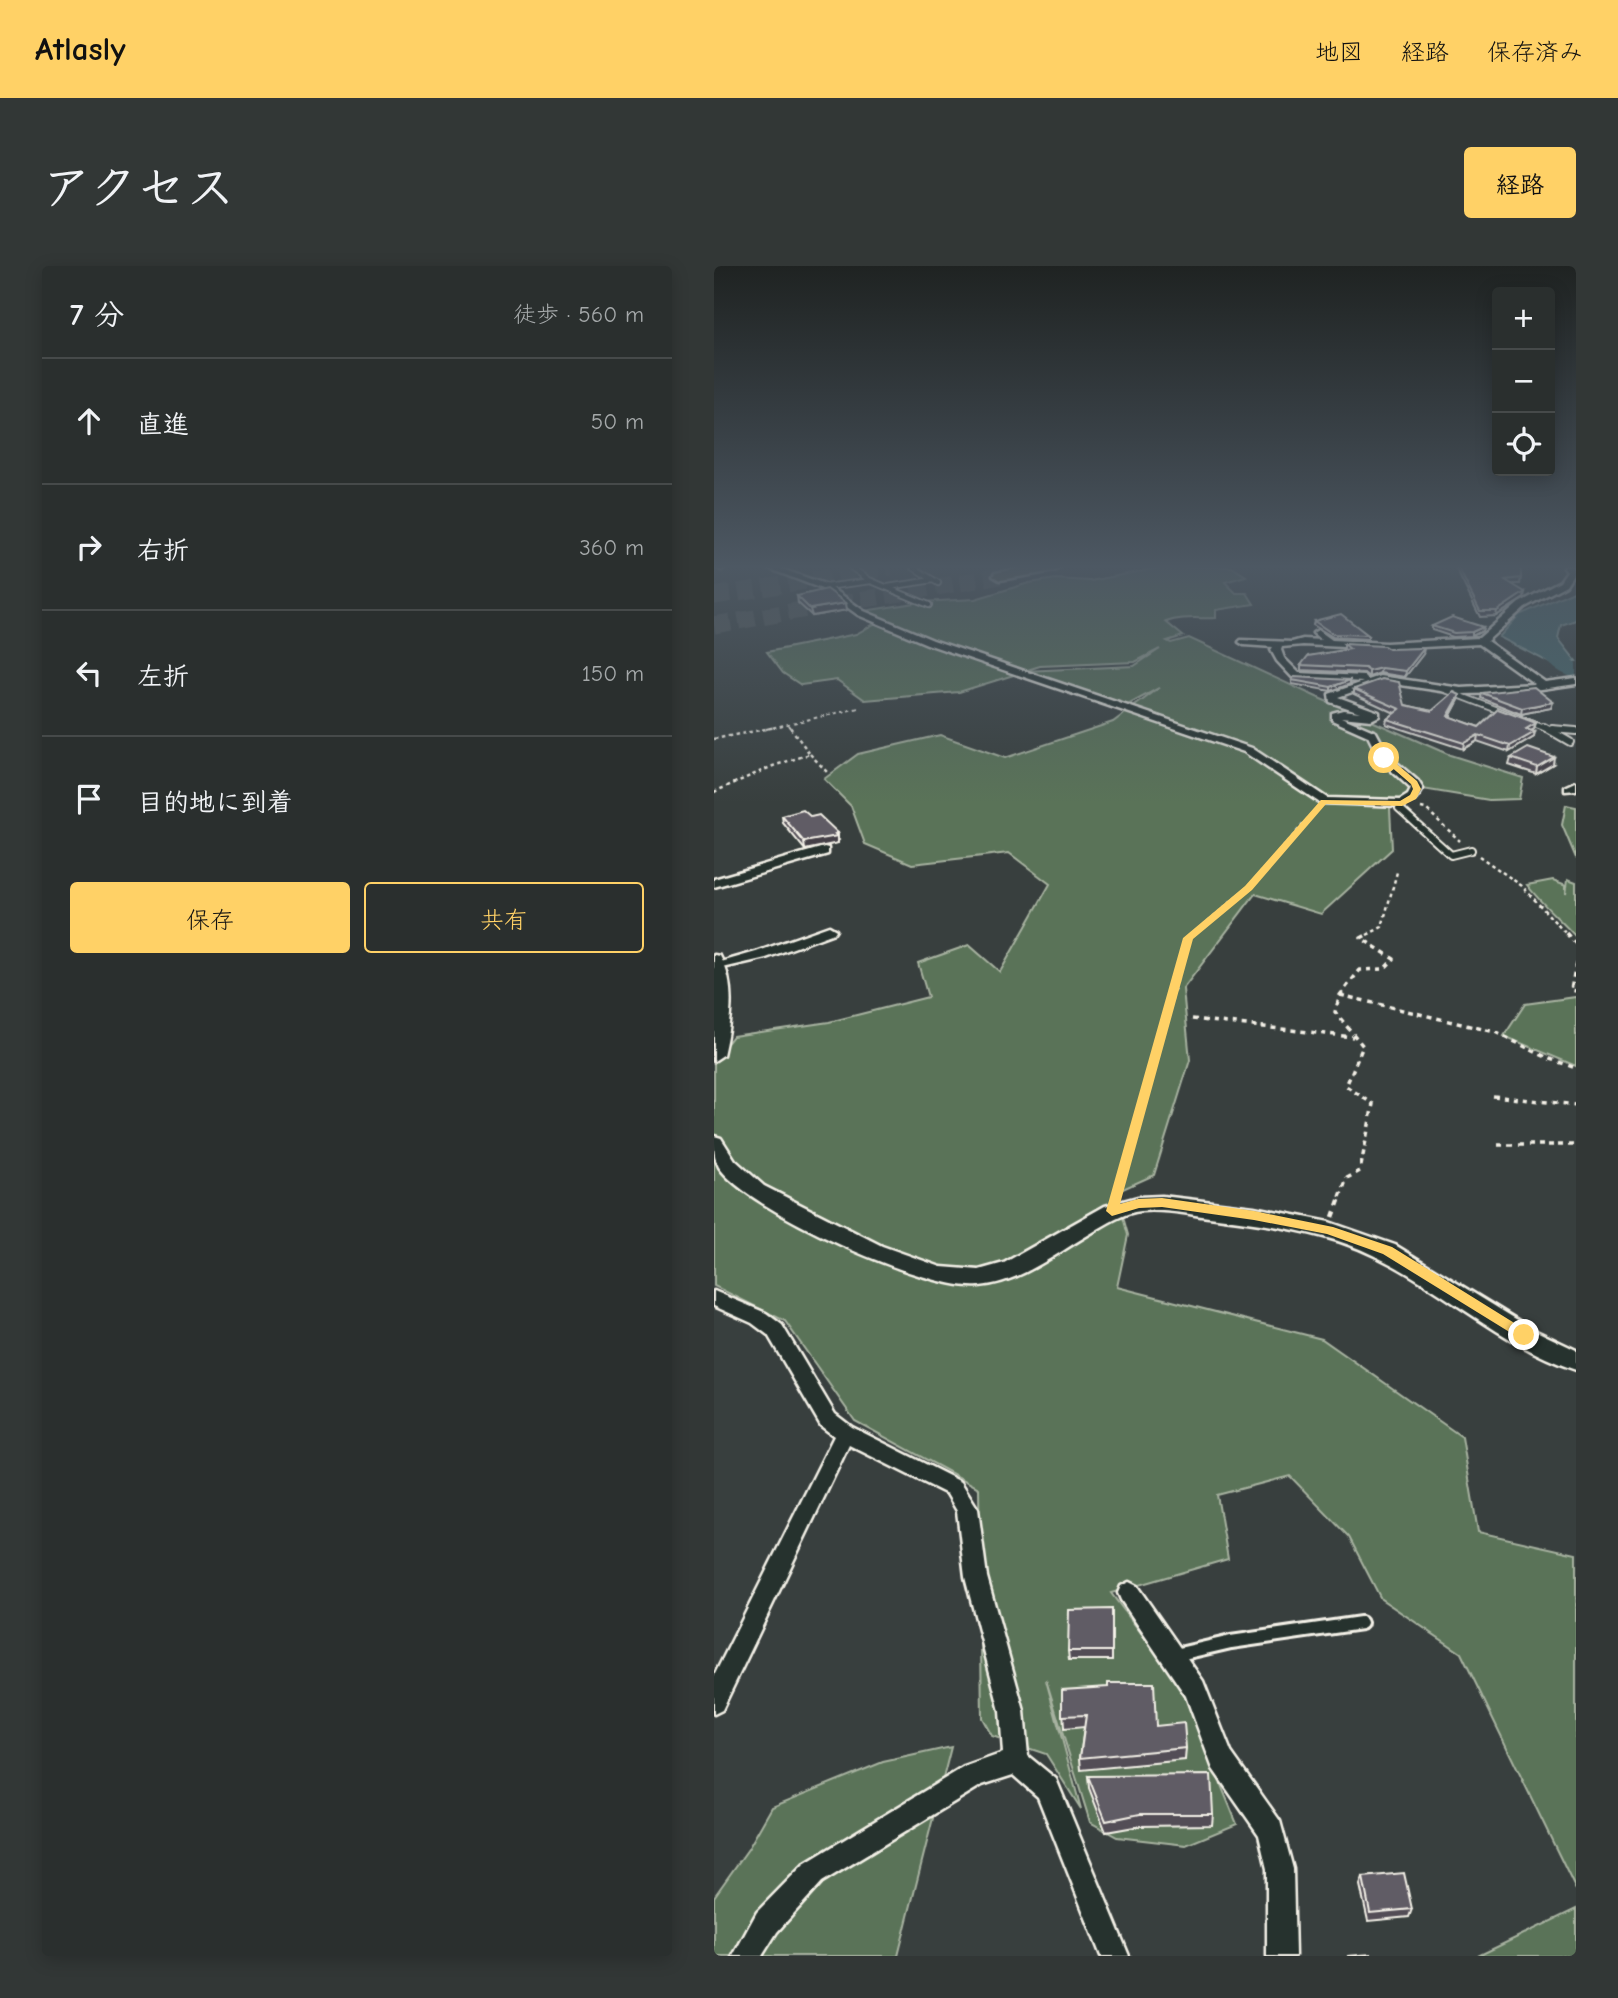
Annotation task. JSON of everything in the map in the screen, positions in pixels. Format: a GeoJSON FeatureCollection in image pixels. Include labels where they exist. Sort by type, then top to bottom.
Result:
{"type":"FeatureCollection","features":[{"type":"Feature","properties":{"kind":"street"},"geometry":{"type":"LineString","coordinates":[[941,646],[1248,750],[1324,801],[1402,803],[1413,797],[1417,789],[1414,783],[1384,758],[1372,734],[1337,720],[1336,715],[1343,713],[1374,716],[1372,710],[1334,699],[1333,696],[1380,679]]}},
{"type":"Feature","properties":{"kind":"street"},"geometry":{"type":"LineString","coordinates":[[1278,646],[1276,650],[1280,659],[1296,676],[1402,680],[1443,689],[1514,690],[1576,681]]}},
{"type":"Feature","properties":{"kind":"street"},"geometry":{"type":"LineString","coordinates":[[1488,646],[1544,686]]}},
{"type":"Feature","properties":{"kind":"street"},"geometry":{"type":"LineString","coordinates":[[1559,684],[1576,694]]}},
{"type":"Feature","properties":{"kind":"street"},"geometry":{"type":"LineString","coordinates":[[714,883],[824,851]]}},
{"type":"Feature","properties":{"kind":"street"},"geometry":{"type":"LineString","coordinates":[[714,1055],[719,1010],[715,964],[761,955],[829,930]]}},
{"type":"Feature","properties":{"kind":"street"},"geometry":{"type":"LineString","coordinates":[[714,1143],[728,1165],[757,1191],[873,1252],[940,1275],[979,1278],[1012,1269],[1112,1211],[1138,1203],[1162,1203],[1254,1215],[1329,1230],[1387,1251],[1524,1335],[1576,1361]]}},
{"type":"Feature","properties":{"kind":"street"},"geometry":{"type":"LineString","coordinates":[[714,1298],[759,1318],[775,1329],[828,1420],[845,1433],[954,1488],[967,1510],[976,1577],[1012,1710],[1016,1762],[1047,1788],[1115,1956]]}},
{"type":"Feature","properties":{"kind":"street"},"geometry":{"type":"LineString","coordinates":[[714,1702],[845,1433]]}},
{"type":"Feature","properties":{"kind":"street"},"geometry":{"type":"LineString","coordinates":[[1129,1593],[1195,1689],[1222,1760],[1270,1830],[1280,1869],[1281,1956]]}},
{"type":"Feature","properties":{"kind":"street"},"geometry":{"type":"LineString","coordinates":[[747,1956],[768,1922],[813,1873],[973,1776],[1016,1762]]}},
{"type":"Feature","properties":{"kind":"lane"},"geometry":{"type":"LineString","coordinates":[[1443,689],[1549,729],[1570,742]]}},
{"type":"Feature","properties":{"kind":"lane"},"geometry":{"type":"LineString","coordinates":[[1549,729],[1576,731]]}},
{"type":"Feature","properties":{"kind":"lane"},"geometry":{"type":"LineString","coordinates":[[1402,803],[1399,808],[1451,855],[1471,850]]}},
{"type":"Feature","properties":{"kind":"lane"},"geometry":{"type":"LineString","coordinates":[[1172,1656],[1231,1642],[1361,1623]]}},
{"type":"Feature","properties":{"kind":"path"},"geometry":{"type":"LineString","coordinates":[[714,740],[788,726],[859,708]]}},
{"type":"Feature","properties":{"kind":"path"},"geometry":{"type":"LineString","coordinates":[[788,726],[827,772]]}},
{"type":"Feature","properties":{"kind":"path"},"geometry":{"type":"LineString","coordinates":[[714,792],[773,766],[810,754]]}},
{"type":"Feature","properties":{"kind":"path"},"geometry":{"type":"LineString","coordinates":[[1112,1211],[1188,938],[1248,888],[1324,801]]}},
{"type":"Feature","properties":{"kind":"path"},"geometry":{"type":"LineString","coordinates":[[1402,803],[1426,809],[1471,850],[1522,886],[1576,944]]}},
{"type":"Feature","properties":{"kind":"path"},"geometry":{"type":"LineString","coordinates":[[1329,1230],[1347,1178],[1360,1171],[1373,1104],[1346,1086],[1363,1046],[1335,1012],[1340,995],[1360,971],[1384,969],[1394,959],[1361,938],[1382,927],[1397,872]]}},
{"type":"Feature","properties":{"kind":"path"},"geometry":{"type":"LineString","coordinates":[[1576,963],[1571,990],[1576,991]]}},
{"type":"Feature","properties":{"kind":"path"},"geometry":{"type":"LineString","coordinates":[[1340,995],[1495,1032],[1550,1059],[1576,1068]]}},
{"type":"Feature","properties":{"kind":"path"},"geometry":{"type":"LineString","coordinates":[[1192,1019],[1355,1037]]}},
{"type":"Feature","properties":{"kind":"path"},"geometry":{"type":"LineString","coordinates":[[1493,1096],[1576,1105]]}},
{"type":"Feature","properties":{"kind":"path"},"geometry":{"type":"LineString","coordinates":[[1498,1145],[1576,1145]]}},
{"type":"Feature","properties":{"kind":"green space"},"geometry":{"type":"Polygon","coordinates":[[[797,646],[1206,646],[1450,755],[1523,778],[1519,799],[1489,800],[1423,789],[1390,808],[1392,849],[1321,914],[1255,894],[1183,989],[1190,1060],[1154,1175],[1116,1192],[1128,1235],[1117,1287],[1322,1339],[1462,1437],[1478,1532],[1576,1554],[1576,1890],[1461,1653],[1381,1599],[1349,1537],[1290,1476],[1217,1495],[1228,1559],[1111,1593],[1180,1685],[1237,1824],[1186,1845],[1117,1837],[1090,1822],[1046,1680],[1081,1809],[1046,1754],[992,1736],[982,1718],[979,1488],[855,1421],[785,1321],[714,1286],[714,1060],[733,1036],[829,1022],[928,997],[918,963],[969,945],[1000,972],[1050,884],[1009,853],[912,864],[865,844],[851,806],[824,779],[858,754],[940,735],[1005,758],[1113,722],[1159,688],[1126,706],[1020,673],[959,692],[865,700],[837,680],[801,685],[783,673],[767,652],[797,646]],[[1160,649],[1135,662],[1040,666],[1024,671],[1134,666],[1160,649]]]}},
{"type":"Feature","properties":{"kind":"green space"},"geometry":{"type":"Polygon","coordinates":[[[1566,805],[1576,807],[1576,858],[1562,825],[1566,805]]]}},
{"type":"Feature","properties":{"kind":"green space"},"geometry":{"type":"Polygon","coordinates":[[[1568,879],[1576,882],[1576,937],[1527,885],[1553,880],[1566,885],[1566,893],[1568,879]]]}},
{"type":"Feature","properties":{"kind":"green space"},"geometry":{"type":"Polygon","coordinates":[[[1576,997],[1576,1066],[1504,1036],[1525,1004],[1576,997]]]}},
{"type":"Feature","properties":{"kind":"green space"},"geometry":{"type":"Polygon","coordinates":[[[951,1747],[898,1956],[714,1956],[714,1897],[748,1849],[772,1807],[883,1762],[951,1747]]]}},
{"type":"Feature","properties":{"kind":"green space"},"geometry":{"type":"Polygon","coordinates":[[[1576,1909],[1576,1956],[1478,1956],[1576,1909]]]}},
{"type":"Feature","properties":{"kind":"water"},"geometry":{"type":"Polygon","coordinates":[[[1516,646],[1564,646],[1576,661],[1552,664],[1516,646]]]}},
{"type":"Feature","properties":{"kind":"building"},"geometry":{"type":"Polygon","coordinates":[[[1346,646],[1424,648],[1406,671],[1381,668],[1369,671],[1365,668],[1301,665],[1308,656],[1350,649],[1346,646]]]}},
{"type":"Feature","properties":{"kind":"building"},"geometry":{"type":"Polygon","coordinates":[[[1294,677],[1350,680],[1331,687],[1292,680],[1294,677]]]}},
{"type":"Feature","properties":{"kind":"building"},"geometry":{"type":"Polygon","coordinates":[[[1382,679],[1399,682],[1405,705],[1432,711],[1454,692],[1460,695],[1448,716],[1479,727],[1498,709],[1536,723],[1526,729],[1535,732],[1510,746],[1478,735],[1464,743],[1387,719],[1400,709],[1354,689],[1382,679]]]}},
{"type":"Feature","properties":{"kind":"building"},"geometry":{"type":"Polygon","coordinates":[[[1534,687],[1553,702],[1522,708],[1482,693],[1534,687]]]}},
{"type":"Feature","properties":{"kind":"building"},"geometry":{"type":"Polygon","coordinates":[[[1528,748],[1554,757],[1537,767],[1511,758],[1528,748]]]}},
{"type":"Feature","properties":{"kind":"building"},"geometry":{"type":"Polygon","coordinates":[[[803,810],[811,817],[819,815],[838,833],[835,834],[837,836],[804,842],[782,816],[803,810]]]}},
{"type":"Feature","properties":{"kind":"building"},"geometry":{"type":"Polygon","coordinates":[[[1112,1609],[1112,1651],[1068,1651],[1069,1610],[1112,1609]]]}},
{"type":"Feature","properties":{"kind":"building"},"geometry":{"type":"Polygon","coordinates":[[[1108,1683],[1154,1683],[1156,1726],[1184,1723],[1186,1748],[1080,1758],[1086,1715],[1062,1716],[1062,1690],[1108,1687],[1108,1683]]]}},
{"type":"Feature","properties":{"kind":"building"},"geometry":{"type":"Polygon","coordinates":[[[1211,1775],[1213,1814],[1140,1814],[1106,1821],[1088,1776],[1211,1775]]]}},
{"type":"Feature","properties":{"kind":"building"},"geometry":{"type":"Polygon","coordinates":[[[1404,1873],[1412,1909],[1370,1913],[1363,1877],[1404,1873]]]}},
{"type":"Feature","properties":{"kind":"waterway"},"geometry":{"type":"LineString","coordinates":[[1543,646],[1545,651],[1576,672]]}},
{"type":"Feature","properties":{"kind":"route"},"geometry":{"type":"LineString","coordinates":[[1384,758],[1414,783],[1417,789],[1413,797],[1402,803],[1324,801],[1248,888],[1188,938],[1112,1211],[1138,1203],[1162,1203],[1254,1215],[1329,1230],[1387,1251],[1524,1335]]}}]}
